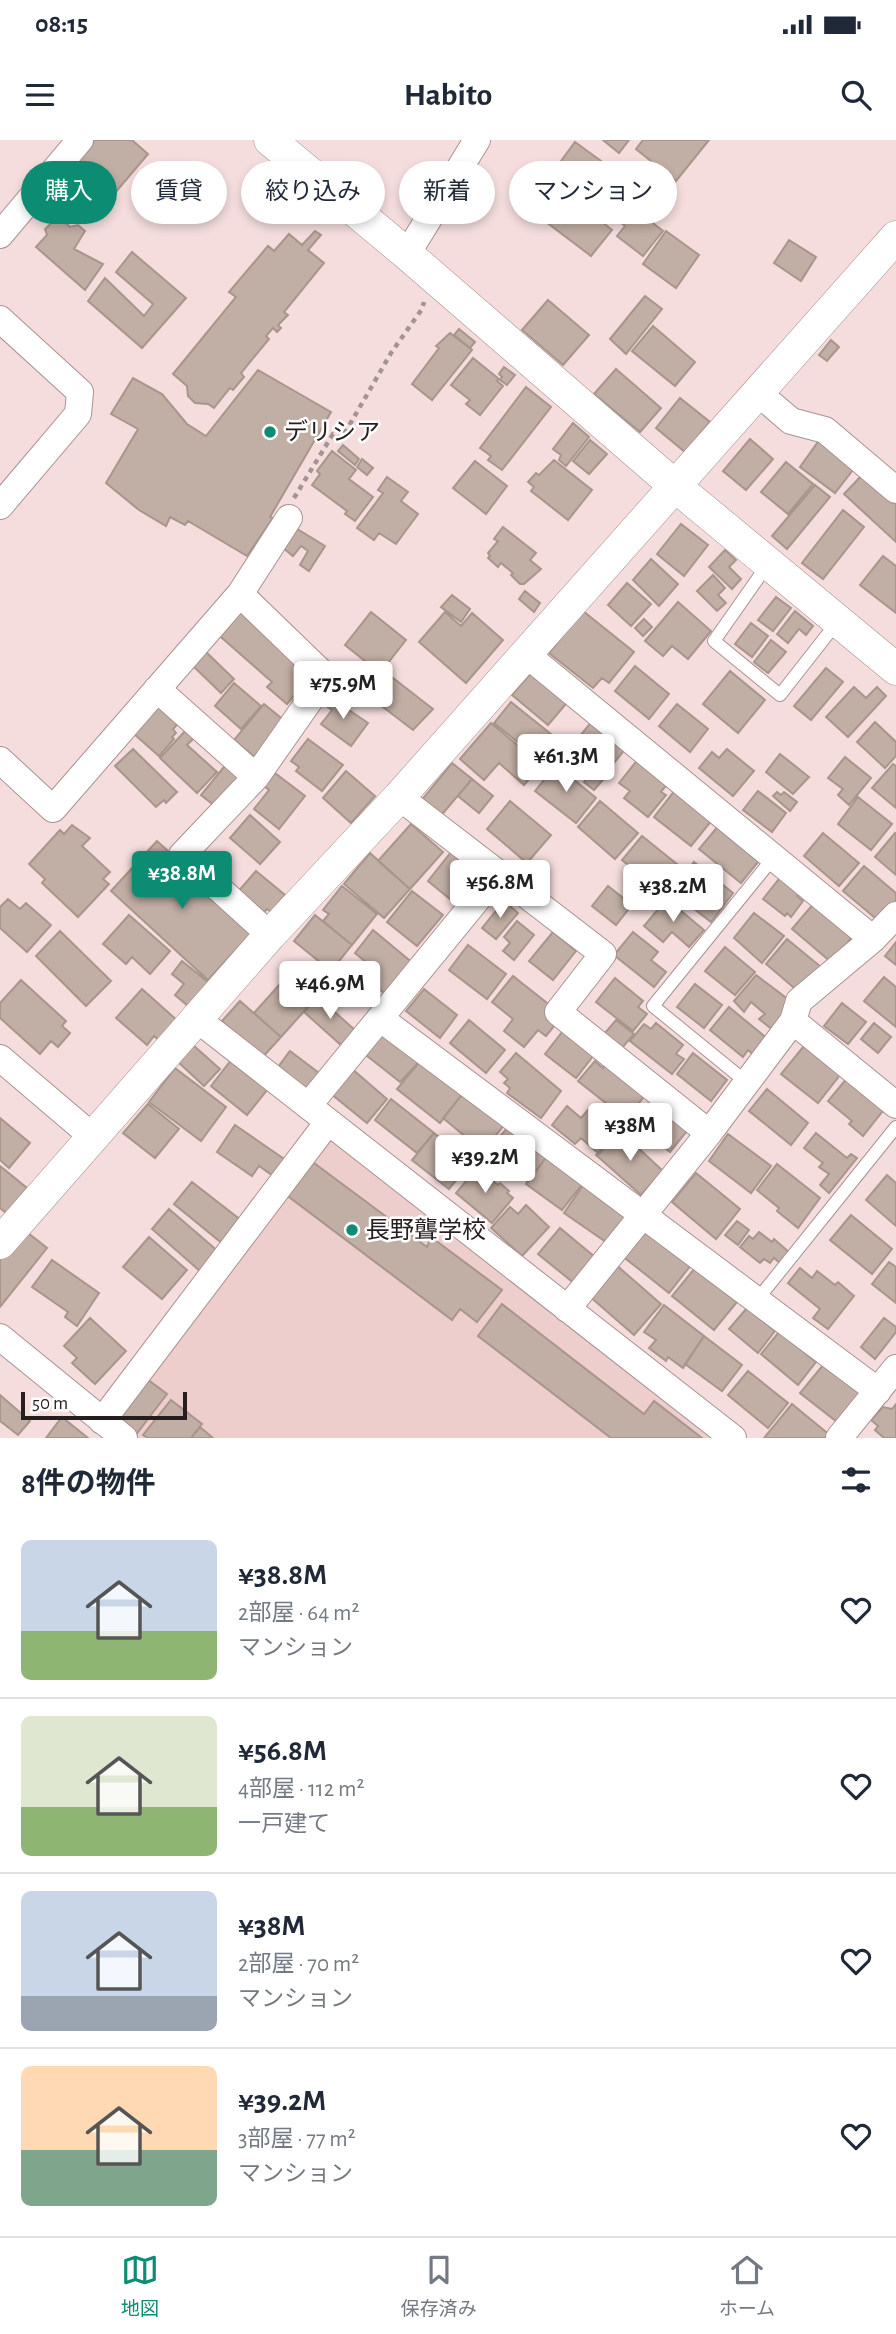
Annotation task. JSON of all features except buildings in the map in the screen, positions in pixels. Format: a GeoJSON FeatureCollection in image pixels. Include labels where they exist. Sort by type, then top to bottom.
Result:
{"type":"FeatureCollection","features":[{"type":"Feature","properties":{"kind":"street"},"geometry":{"type":"LineString","coordinates":[[0,234],[80,140]]}},
{"type":"Feature","properties":{"kind":"street"},"geometry":{"type":"LineString","coordinates":[[270,140],[407,254],[675,486],[896,668]]}},
{"type":"Feature","properties":{"kind":"street"},"geometry":{"type":"LineString","coordinates":[[407,254],[477,140]]}},
{"type":"Feature","properties":{"kind":"street"},"geometry":{"type":"LineString","coordinates":[[0,1243],[270,935],[527,655],[896,237]]}},
{"type":"Feature","properties":{"kind":"street"},"geometry":{"type":"LineString","coordinates":[[0,319],[80,392],[78,414],[0,506]]}},
{"type":"Feature","properties":{"kind":"street"},"geometry":{"type":"LineString","coordinates":[[757,392],[792,421],[825,430],[896,490]]}},
{"type":"Feature","properties":{"kind":"street"},"geometry":{"type":"LineString","coordinates":[[0,760],[53,809],[240,594],[289,518]]}},
{"type":"Feature","properties":{"kind":"street"},"geometry":{"type":"LineString","coordinates":[[240,594],[326,677],[256,777],[182,855],[270,935]]}},
{"type":"Feature","properties":{"kind":"street"},"geometry":{"type":"LineString","coordinates":[[527,655],[873,939]]}},
{"type":"Feature","properties":{"kind":"street"},"geometry":{"type":"LineString","coordinates":[[157,689],[256,777]]}},
{"type":"Feature","properties":{"kind":"street"},"geometry":{"type":"LineString","coordinates":[[399,797],[603,954],[558,1012],[709,1133]]}},
{"type":"Feature","properties":{"kind":"street"},"geometry":{"type":"LineString","coordinates":[[102,1421],[382,1019],[498,874]]}},
{"type":"Feature","properties":{"kind":"street"},"geometry":{"type":"LineString","coordinates":[[567,1309],[709,1133],[793,1021],[799,1001],[873,939],[896,915]]}},
{"type":"Feature","properties":{"kind":"street"},"geometry":{"type":"LineString","coordinates":[[197,1019],[733,1438]]}},
{"type":"Feature","properties":{"kind":"street"},"geometry":{"type":"LineString","coordinates":[[382,1019],[878,1391]]}},
{"type":"Feature","properties":{"kind":"street"},"geometry":{"type":"LineString","coordinates":[[793,1021],[896,1105]]}},
{"type":"Feature","properties":{"kind":"street"},"geometry":{"type":"LineString","coordinates":[[0,1058],[93,1137]]}},
{"type":"Feature","properties":{"kind":"street"},"geometry":{"type":"LineString","coordinates":[[0,1336],[124,1438]]}},
{"type":"Feature","properties":{"kind":"street"},"geometry":{"type":"LineString","coordinates":[[839,1438],[896,1368]]}},
{"type":"Feature","properties":{"kind":"lane"},"geometry":{"type":"LineString","coordinates":[[768,563],[713,641],[780,695],[838,621]]}},
{"type":"Feature","properties":{"kind":"lane"},"geometry":{"type":"LineString","coordinates":[[746,1082],[653,1006],[774,857]]}},
{"type":"Feature","properties":{"kind":"lane"},"geometry":{"type":"LineString","coordinates":[[757,1300],[896,1127]]}},
{"type":"Feature","properties":{"kind":"path"},"geometry":{"type":"LineString","coordinates":[[289,518],[289,505],[333,434],[342,438],[391,354],[422,309],[426,295]]}},
{"type":"Feature","properties":{"kind":"shaded area","name":"長野聾学校"},"geometry":{"type":"Polygon","coordinates":[[[329,1133],[717,1438],[129,1438],[107,1420],[329,1133]]]}},
{"type":"Feature","properties":{"kind":"place","name":"デリシア"},"geometry":{"type":"Point","coordinates":[270,432]}},
{"type":"Feature","properties":{"kind":"place","name":"長野聾学校"},"geometry":{"type":"Point","coordinates":[352,1230]}}]}
